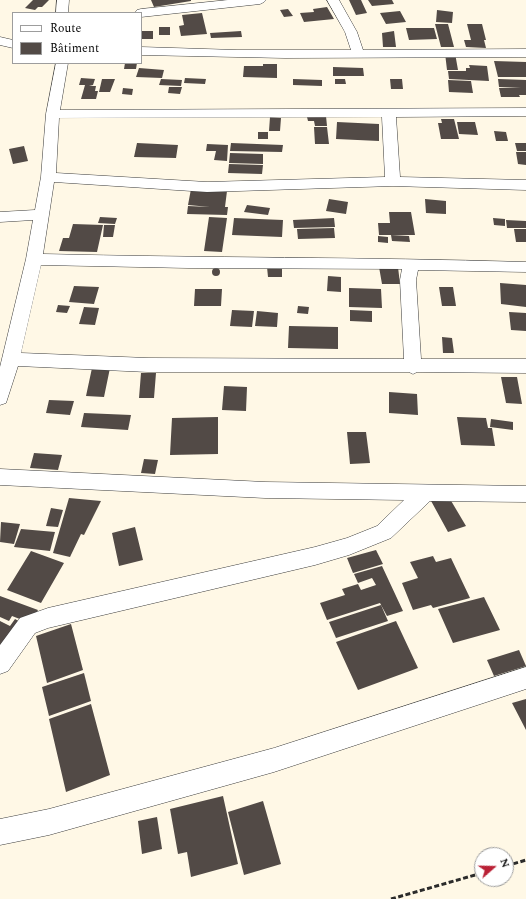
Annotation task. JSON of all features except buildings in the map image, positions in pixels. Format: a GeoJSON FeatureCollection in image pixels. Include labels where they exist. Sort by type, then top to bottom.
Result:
{"type":"FeatureCollection","features":[{"type":"Feature","properties":{"kind":"street"},"geometry":{"type":"LineString","coordinates":[[62,12],[63,0]]}},
{"type":"Feature","properties":{"kind":"street"},"geometry":{"type":"LineString","coordinates":[[142,14],[260,0]]}},
{"type":"Feature","properties":{"kind":"street"},"geometry":{"type":"LineString","coordinates":[[333,0],[351,32],[358,53]]}},
{"type":"Feature","properties":{"kind":"street"},"geometry":{"type":"LineString","coordinates":[[0,41],[12,44]]}},
{"type":"Feature","properties":{"kind":"street"},"geometry":{"type":"LineString","coordinates":[[142,51],[281,55],[358,53],[526,53]]}},
{"type":"Feature","properties":{"kind":"street"},"geometry":{"type":"LineString","coordinates":[[0,398],[11,359],[34,259],[48,177],[53,114],[62,64]]}},
{"type":"Feature","properties":{"kind":"street"},"geometry":{"type":"LineString","coordinates":[[389,112],[393,181]]}},
{"type":"Feature","properties":{"kind":"street"},"geometry":{"type":"LineString","coordinates":[[53,114],[526,112]]}},
{"type":"Feature","properties":{"kind":"street"},"geometry":{"type":"LineString","coordinates":[[48,177],[207,187],[393,181],[526,185]]}},
{"type":"Feature","properties":{"kind":"street"},"geometry":{"type":"LineString","coordinates":[[0,217],[41,215]]}},
{"type":"Feature","properties":{"kind":"street"},"geometry":{"type":"LineString","coordinates":[[34,259],[188,263],[411,264],[526,267]]}},
{"type":"Feature","properties":{"kind":"street"},"geometry":{"type":"LineString","coordinates":[[411,264],[408,280],[413,367]]}},
{"type":"Feature","properties":{"kind":"street"},"geometry":{"type":"LineString","coordinates":[[11,359],[148,365],[413,367],[526,366]]}},
{"type":"Feature","properties":{"kind":"street"},"geometry":{"type":"LineString","coordinates":[[0,477],[265,490],[526,494]]}},
{"type":"Feature","properties":{"kind":"street"},"geometry":{"type":"LineString","coordinates":[[0,663],[28,625],[48,618],[307,558],[349,546],[384,532],[425,493]]}},
{"type":"Feature","properties":{"kind":"street"},"geometry":{"type":"LineString","coordinates":[[0,832],[49,822],[274,760],[526,678]]}},
{"type":"Feature","properties":{"kind":"path"},"geometry":{"type":"LineString","coordinates":[[514,864],[526,860]]}},
{"type":"Feature","properties":{"kind":"path"},"geometry":{"type":"LineString","coordinates":[[391,899],[474,875]]}}]}
